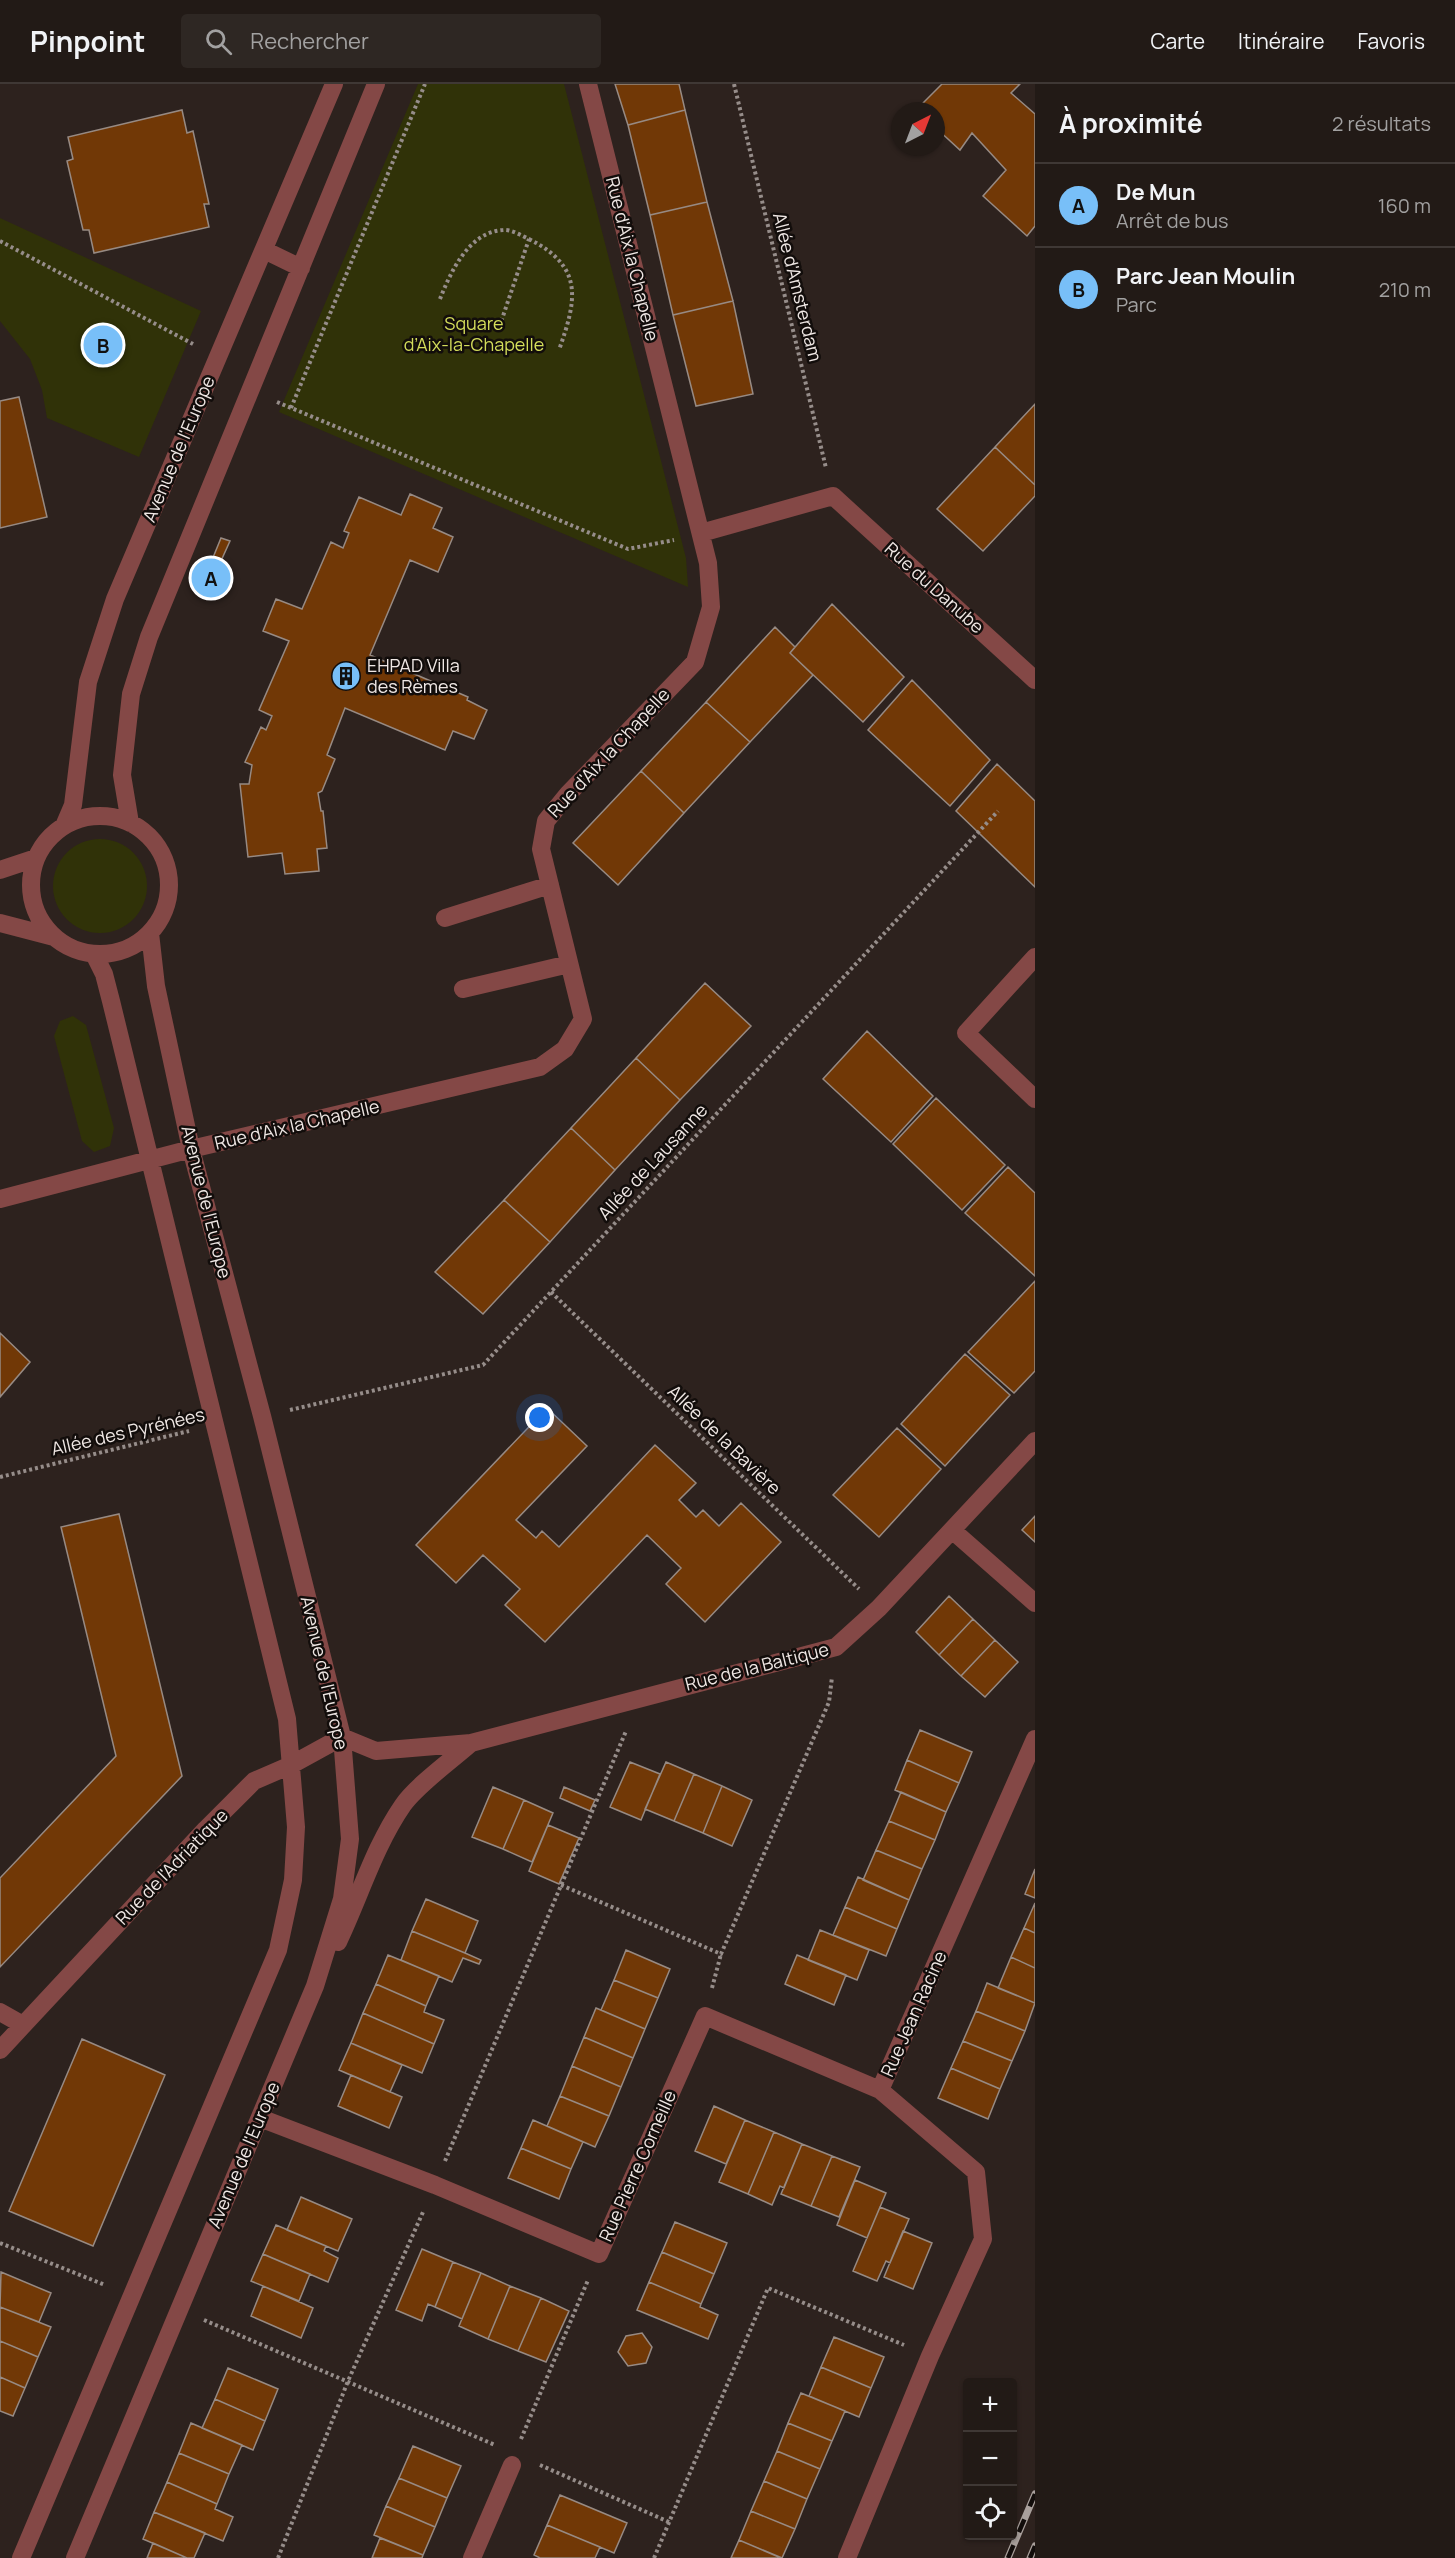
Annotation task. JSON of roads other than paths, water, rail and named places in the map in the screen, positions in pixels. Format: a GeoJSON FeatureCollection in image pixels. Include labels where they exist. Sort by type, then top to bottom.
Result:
{"type":"FeatureCollection","features":[{"type":"Feature","properties":{"kind":"street","name":"Avenue de l'Europe"},"geometry":{"type":"LineString","coordinates":[[64,826],[73,805],[88,682],[115,599],[334,84]]}},
{"type":"Feature","properties":{"kind":"street"},"geometry":{"type":"LineString","coordinates":[[130,823],[122,776],[131,694],[149,637],[376,84]]}},
{"type":"Feature","properties":{"kind":"street","name":"Rue d'Aix la Chapelle"},"geometry":{"type":"LineString","coordinates":[[0,1199],[191,1149],[540,1067],[565,1049],[583,1019],[541,849],[546,821],[568,794],[695,662],[711,607],[708,563],[701,533],[588,84]]}},
{"type":"Feature","properties":{"kind":"street"},"geometry":{"type":"LineString","coordinates":[[264,250],[301,268]]}},
{"type":"Feature","properties":{"kind":"street","name":"Rue du Danube"},"geometry":{"type":"LineString","coordinates":[[701,533],[833,496],[1035,680]]}},
{"type":"Feature","properties":{"kind":"street"},"geometry":{"type":"LineString","coordinates":[[0,923],[54,937],[79,952],[94,954],[124,950],[150,933],[164,911],[167,899],[167,873],[164,861],[151,839],[130,823],[104,816],[83,819],[64,826],[45,843],[36,858],[31,879],[32,900],[40,920],[54,937]]}},
{"type":"Feature","properties":{"kind":"street"},"geometry":{"type":"LineString","coordinates":[[0,870],[36,858]]}},
{"type":"Feature","properties":{"kind":"street"},"geometry":{"type":"LineString","coordinates":[[446,918],[550,885]]}},
{"type":"Feature","properties":{"kind":"street","name":"Avenue de l'Europe"},"geometry":{"type":"LineString","coordinates":[[75,2558],[315,1986],[342,1899],[350,1839],[342,1737],[262,1416],[191,1149],[156,986],[150,933]]}},
{"type":"Feature","properties":{"kind":"street"},"geometry":{"type":"LineString","coordinates":[[21,2558],[278,1950],[293,1880],[296,1827],[287,1719],[111,1001],[104,974],[94,954]]}},
{"type":"Feature","properties":{"kind":"street"},"geometry":{"type":"LineString","coordinates":[[1035,957],[966,1033],[1035,1099]]}},
{"type":"Feature","properties":{"kind":"street"},"geometry":{"type":"LineString","coordinates":[[463,989],[569,964]]}},
{"type":"Feature","properties":{"kind":"street","name":"Rue de la Baltique"},"geometry":{"type":"LineString","coordinates":[[342,1737],[376,1751],[471,1743],[836,1647],[879,1608],[1035,1441]]}},
{"type":"Feature","properties":{"kind":"street"},"geometry":{"type":"LineString","coordinates":[[952,1530],[1035,1603]]}},
{"type":"Feature","properties":{"kind":"street","name":"Rue de l'Adriatique"},"geometry":{"type":"LineString","coordinates":[[0,2050],[206,1829],[254,1782],[342,1737]]}},
{"type":"Feature","properties":{"kind":"street","name":"Rue Jean Racine"},"geometry":{"type":"LineString","coordinates":[[847,2558],[930,2356],[983,2239],[976,2172],[880,2090],[1035,1739]]}},
{"type":"Feature","properties":{"kind":"street","name":"Rue de la Baltique"},"geometry":{"type":"LineString","coordinates":[[315,1986],[354,1909],[380,1842],[405,1802],[471,1743]]}},
{"type":"Feature","properties":{"kind":"street"},"geometry":{"type":"LineString","coordinates":[[0,2012],[23,2025]]}},
{"type":"Feature","properties":{"kind":"street","name":"Rue Pierre Corneille"},"geometry":{"type":"LineString","coordinates":[[260,2118],[435,2185],[598,2254],[705,2016],[880,2090]]}},
{"type":"Feature","properties":{"kind":"street"},"geometry":{"type":"LineString","coordinates":[[472,2558],[513,2459]]}},
{"type":"Feature","properties":{"kind":"railway"},"geometry":{"type":"LineString","coordinates":[[1008,2558],[1035,2494]]}},
{"type":"Feature","properties":{"kind":"railway"},"geometry":{"type":"LineString","coordinates":[[1030,2558],[1035,2546]]}},
{"type":"Feature","properties":{"kind":"place","name":"Parc Jean Moulin"},"geometry":{"type":"Point","coordinates":[103,345]}},
{"type":"Feature","properties":{"kind":"place","name":"De Mun"},"geometry":{"type":"Point","coordinates":[211,578]}},
{"type":"Feature","properties":{"kind":"place","name":"EHPAD Villa des Rèmes"},"geometry":{"type":"Point","coordinates":[346,676]}},
{"type":"Feature","properties":{"kind":"park label","name":"Square d’Aix-la-Chapelle"},"geometry":{"type":"Point","coordinates":[474,334]}}]}
